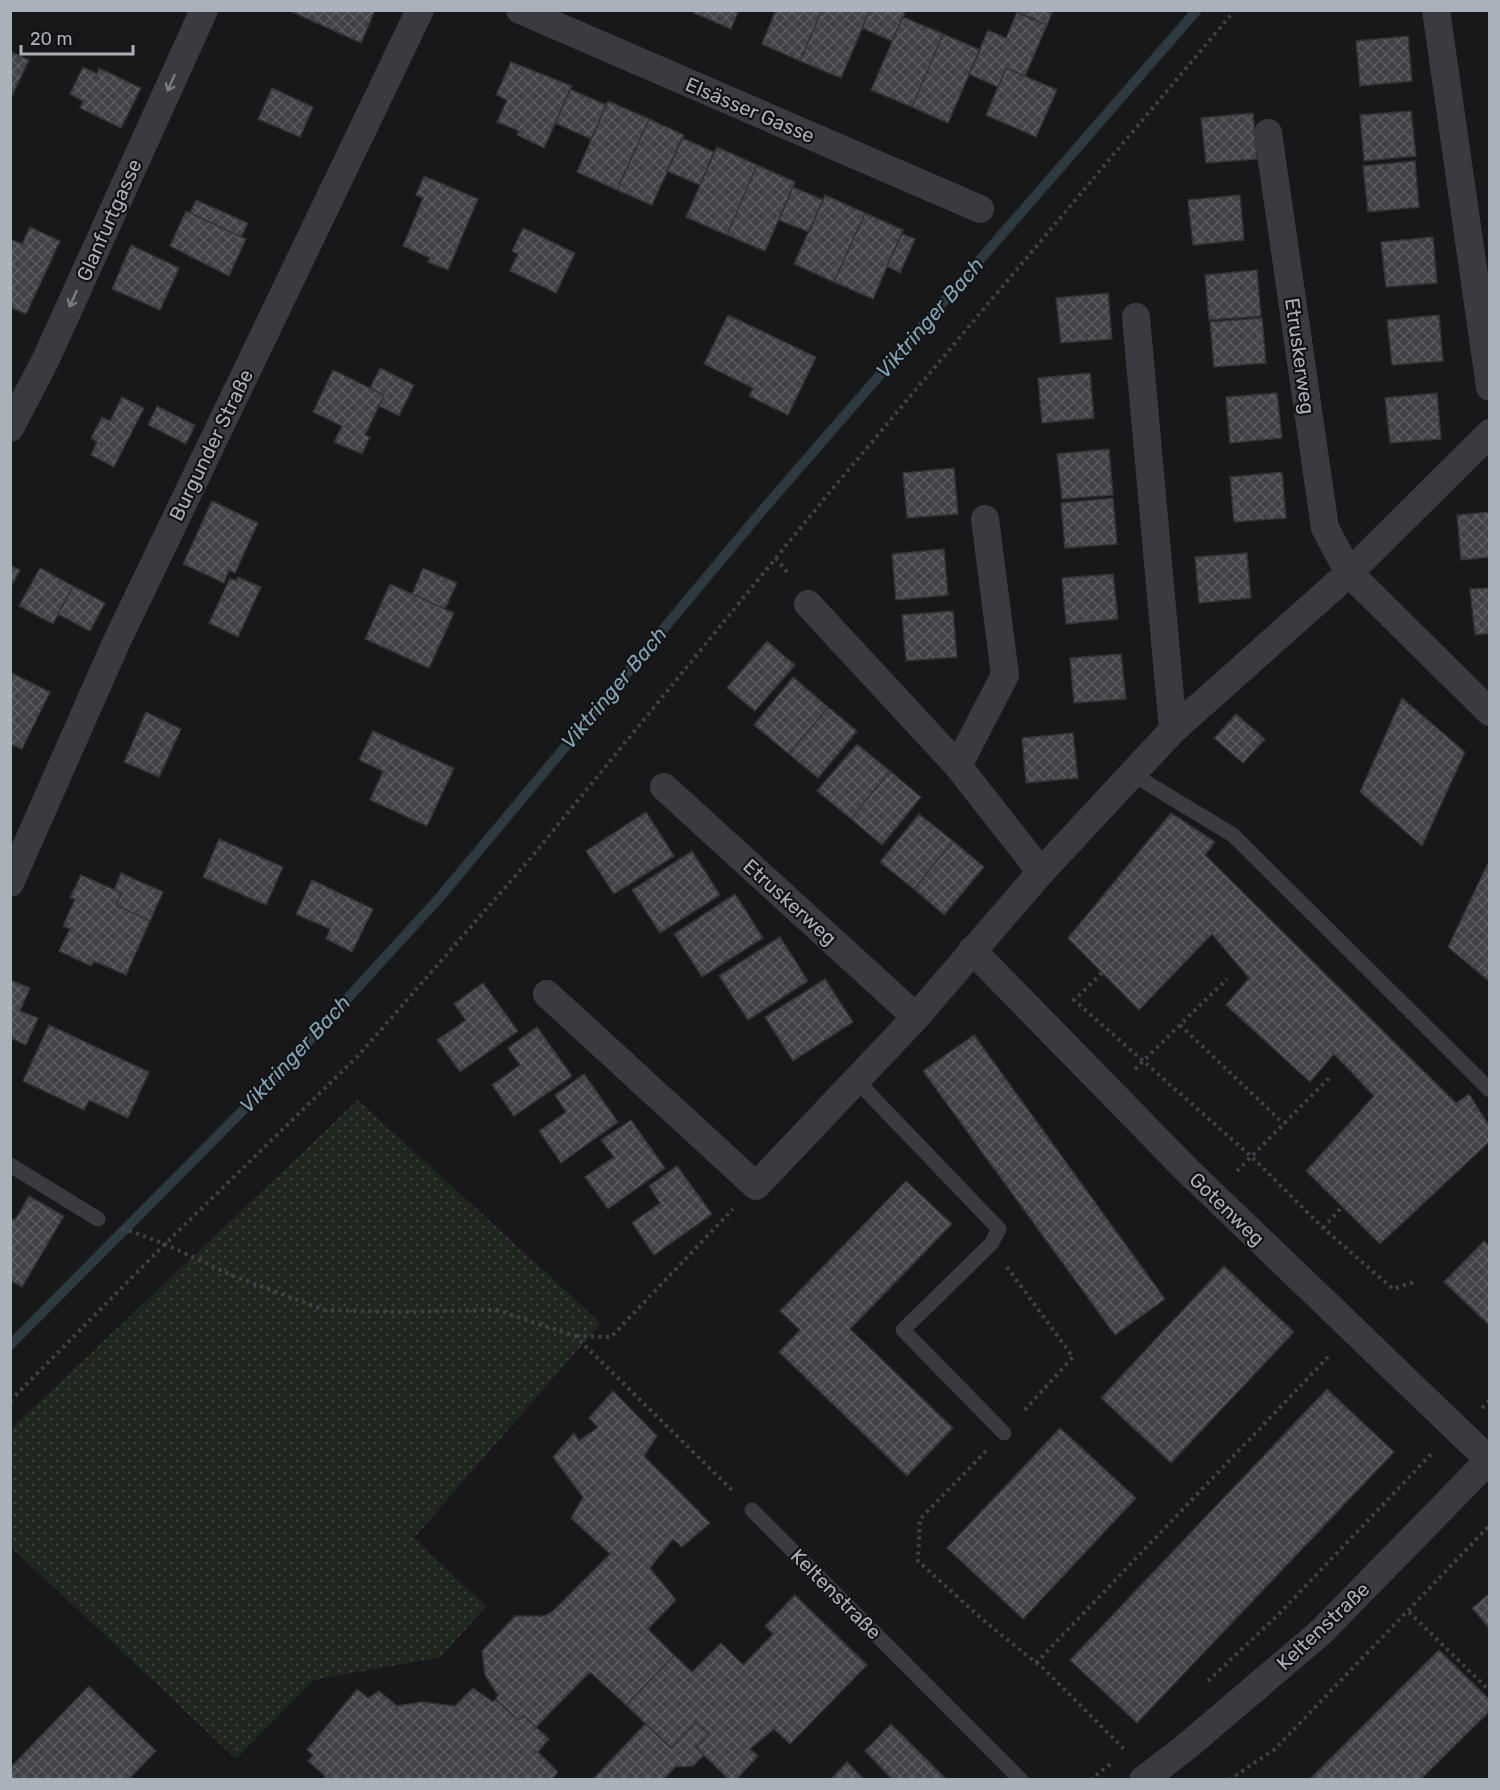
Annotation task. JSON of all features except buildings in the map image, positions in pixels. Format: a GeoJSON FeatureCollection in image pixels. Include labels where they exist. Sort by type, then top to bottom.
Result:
{"type":"FeatureCollection","features":[{"type":"Feature","properties":{"kind":"street","name":"Glanfurtgasse"},"geometry":{"type":"LineString","coordinates":[[10,428],[46,359],[204,10]]}},
{"type":"Feature","properties":{"kind":"street","name":"Burgunder Straße"},"geometry":{"type":"LineString","coordinates":[[10,883],[116,643],[420,10]]}},
{"type":"Feature","properties":{"kind":"street","name":"Elsässer Gasse"},"geometry":{"type":"LineString","coordinates":[[520,10],[980,209]]}},
{"type":"Feature","properties":{"kind":"street"},"geometry":{"type":"LineString","coordinates":[[1436,10],[1490,387]]}},
{"type":"Feature","properties":{"kind":"street","name":"Etruskerweg"},"geometry":{"type":"LineString","coordinates":[[1268,133],[1325,528],[1349,573],[1490,712]]}},
{"type":"Feature","properties":{"kind":"street"},"geometry":{"type":"LineString","coordinates":[[1136,317],[1173,730]]}},
{"type":"Feature","properties":{"kind":"street"},"geometry":{"type":"LineString","coordinates":[[547,994],[756,1185],[916,1017],[1041,872],[1173,730],[1349,573],[1490,433]]}},
{"type":"Feature","properties":{"kind":"street"},"geometry":{"type":"LineString","coordinates":[[958,766],[1005,675],[985,519]]}},
{"type":"Feature","properties":{"kind":"street"},"geometry":{"type":"LineString","coordinates":[[808,604],[958,766],[1041,872]]}},
{"type":"Feature","properties":{"kind":"street","name":"Etruskerweg"},"geometry":{"type":"LineString","coordinates":[[664,787],[916,1017]]}},
{"type":"Feature","properties":{"kind":"street","name":"Gotenweg"},"geometry":{"type":"LineString","coordinates":[[972,951],[1212,1194],[1489,1459]]}},
{"type":"Feature","properties":{"kind":"street","name":"Keltenstraße"},"geometry":{"type":"LineString","coordinates":[[1143,1779],[1186,1747],[1321,1632],[1489,1459]]}},
{"type":"Feature","properties":{"kind":"lane"},"geometry":{"type":"LineString","coordinates":[[1132,774],[1233,835],[1490,1090]]}},
{"type":"Feature","properties":{"kind":"lane"},"geometry":{"type":"LineString","coordinates":[[856,1080],[999,1229],[991,1244],[903,1330],[1004,1433]]}},
{"type":"Feature","properties":{"kind":"lane"},"geometry":{"type":"LineString","coordinates":[[10,1166],[98,1219]]}},
{"type":"Feature","properties":{"kind":"lane","name":"Keltenstraße"},"geometry":{"type":"LineString","coordinates":[[752,1510],[1021,1779]]}},
{"type":"Feature","properties":{"kind":"path"},"geometry":{"type":"LineString","coordinates":[[10,1401],[165,1244],[358,1056],[522,868],[829,493],[1234,10]]}},
{"type":"Feature","properties":{"kind":"path"},"geometry":{"type":"LineString","coordinates":[[1102,973],[1074,1000],[1252,1157],[1323,1228],[1393,1289],[1417,1281]]}},
{"type":"Feature","properties":{"kind":"path"},"geometry":{"type":"LineString","coordinates":[[1111,1093],[1227,979]]}},
{"type":"Feature","properties":{"kind":"path"},"geometry":{"type":"LineString","coordinates":[[1180,1025],[1284,1124]]}},
{"type":"Feature","properties":{"kind":"path"},"geometry":{"type":"LineString","coordinates":[[1212,1194],[1252,1157],[1332,1075]]}},
{"type":"Feature","properties":{"kind":"path"},"geometry":{"type":"LineString","coordinates":[[98,1219],[165,1244],[231,1275],[324,1310],[398,1312],[496,1310],[575,1336],[611,1336],[756,1185]]}},
{"type":"Feature","properties":{"kind":"path"},"geometry":{"type":"LineString","coordinates":[[1323,1228],[1342,1207]]}},
{"type":"Feature","properties":{"kind":"path"},"geometry":{"type":"LineString","coordinates":[[991,1244],[1073,1357],[1004,1433],[920,1519],[918,1561],[1036,1663],[1127,1752]]}},
{"type":"Feature","properties":{"kind":"path"},"geometry":{"type":"LineString","coordinates":[[1036,1663],[1354,1330]]}},
{"type":"Feature","properties":{"kind":"path"},"geometry":{"type":"LineString","coordinates":[[575,1336],[752,1510]]}},
{"type":"Feature","properties":{"kind":"path"},"geometry":{"type":"LineString","coordinates":[[1201,1687],[1278,1615],[1436,1449],[1459,1431],[1490,1400]]}},
{"type":"Feature","properties":{"kind":"path"},"geometry":{"type":"LineString","coordinates":[[1229,1779],[1275,1749],[1409,1612],[1490,1525]]}},
{"type":"Feature","properties":{"kind":"path"},"geometry":{"type":"LineString","coordinates":[[1409,1612],[1490,1691]]}},
{"type":"Feature","properties":{"kind":"path"},"geometry":{"type":"LineString","coordinates":[[1090,1779],[1135,1745]]}},
{"type":"Feature","properties":{"kind":"shaded area"},"geometry":{"type":"Polygon","coordinates":[[[358,1100],[601,1323],[414,1538],[486,1606],[441,1657],[314,1680],[236,1759],[11,1547],[11,1429],[358,1100]]]}},
{"type":"Feature","properties":{"kind":"waterway","name":"Viktringer Bach"},"geometry":{"type":"LineString","coordinates":[[10,1345],[275,1078],[440,897],[766,506],[1197,10]]}}]}
